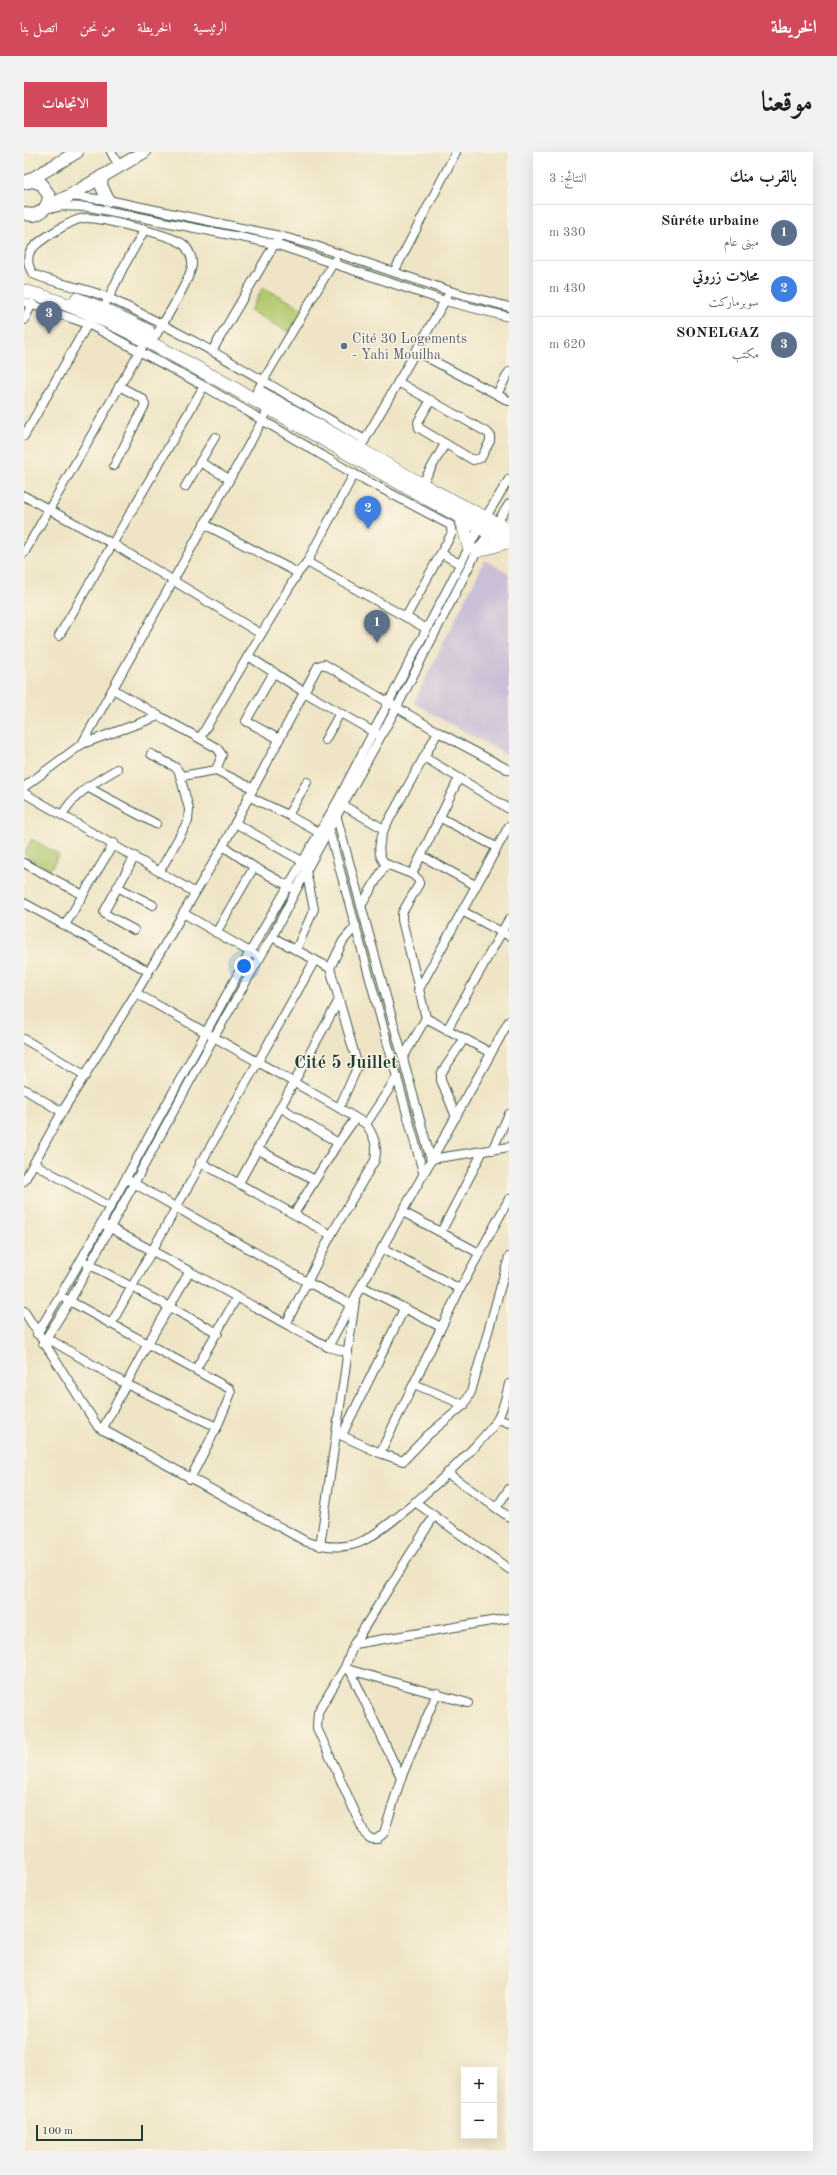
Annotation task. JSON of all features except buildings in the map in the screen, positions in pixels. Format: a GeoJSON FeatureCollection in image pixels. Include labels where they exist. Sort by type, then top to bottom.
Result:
{"type":"FeatureCollection","features":[{"type":"Feature","properties":{"kind":"main road"},"geometry":{"type":"LineString","coordinates":[[24,283],[53,290],[98,312]]}},
{"type":"Feature","properties":{"kind":"main road"},"geometry":{"type":"LineString","coordinates":[[24,291],[98,312],[155,333],[260,386],[275,400],[350,457],[496,531]]}},
{"type":"Feature","properties":{"kind":"main road"},"geometry":{"type":"LineString","coordinates":[[155,333],[275,400],[363,444],[423,494],[461,517],[496,531]]}},
{"type":"Feature","properties":{"kind":"main road"},"geometry":{"type":"LineString","coordinates":[[461,517],[473,548],[496,531]]}},
{"type":"Feature","properties":{"kind":"street"},"geometry":{"type":"LineString","coordinates":[[26,182],[77,152]]}},
{"type":"Feature","properties":{"kind":"street"},"geometry":{"type":"LineString","coordinates":[[111,152],[119,166]]}},
{"type":"Feature","properties":{"kind":"street"},"geometry":{"type":"LineString","coordinates":[[24,212],[69,196],[144,152]]}},
{"type":"Feature","properties":{"kind":"street"},"geometry":{"type":"LineString","coordinates":[[394,272],[456,152]]}},
{"type":"Feature","properties":{"kind":"street"},"geometry":{"type":"LineString","coordinates":[[102,176],[101,185],[108,200]]}},
{"type":"Feature","properties":{"kind":"street"},"geometry":{"type":"LineString","coordinates":[[26,182],[42,184],[44,206]]}},
{"type":"Feature","properties":{"kind":"street"},"geometry":{"type":"LineString","coordinates":[[69,196],[108,200],[280,236],[338,253],[450,291],[509,307]]}},
{"type":"Feature","properties":{"kind":"street"},"geometry":{"type":"LineString","coordinates":[[24,221],[44,206],[89,207],[275,244],[446,301],[509,317]]}},
{"type":"Feature","properties":{"kind":"street"},"geometry":{"type":"LineString","coordinates":[[87,218],[89,207]]}},
{"type":"Feature","properties":{"kind":"street"},"geometry":{"type":"LineString","coordinates":[[24,553],[118,386],[139,351],[155,333],[191,272],[192,258],[184,244],[177,240],[145,229],[87,218],[71,223],[33,247],[29,254],[30,270],[33,274],[98,312],[139,351],[204,386],[354,474],[423,494],[452,527],[452,533],[442,554],[406,617]]}},
{"type":"Feature","properties":{"kind":"street"},"geometry":{"type":"LineString","coordinates":[[215,232],[218,222]]}},
{"type":"Feature","properties":{"kind":"street"},"geometry":{"type":"LineString","coordinates":[[24,436],[98,312],[145,229]]}},
{"type":"Feature","properties":{"kind":"street"},"geometry":{"type":"LineString","coordinates":[[212,351],[280,236]]}},
{"type":"Feature","properties":{"kind":"street"},"geometry":{"type":"LineString","coordinates":[[155,333],[212,351],[260,386],[334,263],[338,253]]}},
{"type":"Feature","properties":{"kind":"street"},"geometry":{"type":"LineString","coordinates":[[363,444],[446,301],[450,291]]}},
{"type":"Feature","properties":{"kind":"street"},"geometry":{"type":"LineString","coordinates":[[24,320],[28,303],[98,312]]}},
{"type":"Feature","properties":{"kind":"street"},"geometry":{"type":"LineString","coordinates":[[417,352],[509,401]]}},
{"type":"Feature","properties":{"kind":"street"},"geometry":{"type":"LineString","coordinates":[[497,394],[509,372]]}},
{"type":"Feature","properties":{"kind":"street"},"geometry":{"type":"LineString","coordinates":[[398,382],[431,400],[488,433],[491,438],[481,458],[475,460],[419,428],[418,425],[431,400]]}},
{"type":"Feature","properties":{"kind":"street"},"geometry":{"type":"LineString","coordinates":[[114,466],[145,406],[143,399],[118,386]]}},
{"type":"Feature","properties":{"kind":"street"},"geometry":{"type":"LineString","coordinates":[[59,636],[204,386]]}},
{"type":"Feature","properties":{"kind":"street"},"geometry":{"type":"LineString","coordinates":[[82,744],[229,478],[275,400]]}},
{"type":"Feature","properties":{"kind":"street"},"geometry":{"type":"LineString","coordinates":[[185,487],[215,437]]}},
{"type":"Feature","properties":{"kind":"street"},"geometry":{"type":"LineString","coordinates":[[423,494],[445,444]]}},
{"type":"Feature","properties":{"kind":"street"},"geometry":{"type":"LineString","coordinates":[[200,462],[229,478]]}},
{"type":"Feature","properties":{"kind":"street"},"geometry":{"type":"LineString","coordinates":[[200,738],[298,573],[307,562],[354,474]]}},
{"type":"Feature","properties":{"kind":"street"},"geometry":{"type":"LineString","coordinates":[[496,531],[509,479]]}},
{"type":"Feature","properties":{"kind":"street"},"geometry":{"type":"LineString","coordinates":[[24,496],[49,508],[113,544],[261,634]]}},
{"type":"Feature","properties":{"kind":"street"},"geometry":{"type":"LineString","coordinates":[[378,734],[388,703],[460,564],[473,548],[496,531],[509,504]]}},
{"type":"Feature","properties":{"kind":"street"},"geometry":{"type":"LineString","coordinates":[[204,524],[298,573]]}},
{"type":"Feature","properties":{"kind":"street"},"geometry":{"type":"LineString","coordinates":[[37,1334],[81,1260],[110,1207],[129,1181],[170,1117],[272,937],[296,891],[306,866],[378,734],[397,707],[473,548]]}},
{"type":"Feature","properties":{"kind":"street"},"geometry":{"type":"LineString","coordinates":[[442,554],[460,564]]}},
{"type":"Feature","properties":{"kind":"street"},"geometry":{"type":"LineString","coordinates":[[307,562],[427,629]]}},
{"type":"Feature","properties":{"kind":"street"},"geometry":{"type":"LineString","coordinates":[[248,656],[304,692],[378,734]]}},
{"type":"Feature","properties":{"kind":"street"},"geometry":{"type":"LineString","coordinates":[[24,1181],[35,1164],[62,1112],[86,1076],[194,892],[223,846],[250,792],[280,739],[318,666],[324,664],[438,732],[509,770]]}},
{"type":"Feature","properties":{"kind":"street"},"geometry":{"type":"LineString","coordinates":[[274,672],[246,721],[280,739]]}},
{"type":"Feature","properties":{"kind":"street"},"geometry":{"type":"LineString","coordinates":[[113,689],[222,752],[222,758],[216,770]]}},
{"type":"Feature","properties":{"kind":"street"},"geometry":{"type":"LineString","coordinates":[[325,740],[340,713]]}},
{"type":"Feature","properties":{"kind":"street"},"geometry":{"type":"LineString","coordinates":[[24,787],[82,744],[159,716]]}},
{"type":"Feature","properties":{"kind":"street"},"geometry":{"type":"LineString","coordinates":[[438,732],[384,829],[379,845],[380,857],[386,864],[417,876],[419,884],[402,914],[402,920],[418,991],[426,1018],[491,1053]]}},
{"type":"Feature","properties":{"kind":"street"},"geometry":{"type":"LineString","coordinates":[[151,754],[175,767],[182,776],[189,809],[188,821],[160,871]]}},
{"type":"Feature","properties":{"kind":"street"},"geometry":{"type":"LineString","coordinates":[[424,757],[509,809]]}},
{"type":"Feature","properties":{"kind":"street"},"geometry":{"type":"LineString","coordinates":[[62,814],[70,801],[117,769]]}},
{"type":"Feature","properties":{"kind":"street"},"geometry":{"type":"LineString","coordinates":[[182,776],[216,770],[288,815],[324,833],[355,922],[423,1172]]}},
{"type":"Feature","properties":{"kind":"street"},"geometry":{"type":"LineString","coordinates":[[412,874],[441,818],[459,778]]}},
{"type":"Feature","properties":{"kind":"street"},"geometry":{"type":"LineString","coordinates":[[288,815],[307,782]]}},
{"type":"Feature","properties":{"kind":"street"},"geometry":{"type":"LineString","coordinates":[[87,788],[156,824]]}},
{"type":"Feature","properties":{"kind":"street"},"geometry":{"type":"LineString","coordinates":[[24,793],[135,856],[194,892]]}},
{"type":"Feature","properties":{"kind":"street"},"geometry":{"type":"LineString","coordinates":[[340,804],[337,818],[363,916],[404,1056],[431,1160]]}},
{"type":"Feature","properties":{"kind":"street"},"geometry":{"type":"LineString","coordinates":[[340,804],[384,829]]}},
{"type":"Feature","properties":{"kind":"street"},"geometry":{"type":"LineString","coordinates":[[324,833],[337,818]]}},
{"type":"Feature","properties":{"kind":"street"},"geometry":{"type":"LineString","coordinates":[[441,818],[496,847]]}},
{"type":"Feature","properties":{"kind":"street"},"geometry":{"type":"LineString","coordinates":[[235,823],[306,866],[314,909],[296,950]]}},
{"type":"Feature","properties":{"kind":"street"},"geometry":{"type":"LineString","coordinates":[[418,991],[475,885],[509,826]]}},
{"type":"Feature","properties":{"kind":"street"},"geometry":{"type":"LineString","coordinates":[[66,925],[114,844]]}},
{"type":"Feature","properties":{"kind":"street"},"geometry":{"type":"LineString","coordinates":[[223,846],[254,867],[296,891]]}},
{"type":"Feature","properties":{"kind":"street"},"geometry":{"type":"LineString","coordinates":[[134,930],[105,914],[105,909],[135,856]]}},
{"type":"Feature","properties":{"kind":"street"},"geometry":{"type":"LineString","coordinates":[[422,856],[475,885]]}},
{"type":"Feature","properties":{"kind":"street"},"geometry":{"type":"LineString","coordinates":[[24,862],[83,895]]}},
{"type":"Feature","properties":{"kind":"street"},"geometry":{"type":"LineString","coordinates":[[361,906],[386,864]]}},
{"type":"Feature","properties":{"kind":"street"},"geometry":{"type":"LineString","coordinates":[[45,1341],[70,1301],[110,1227],[129,1181],[162,1113],[250,952],[288,886],[306,866]]}},
{"type":"Feature","properties":{"kind":"street"},"geometry":{"type":"LineString","coordinates":[[216,933],[254,867]]}},
{"type":"Feature","properties":{"kind":"street"},"geometry":{"type":"LineString","coordinates":[[117,887],[153,905]]}},
{"type":"Feature","properties":{"kind":"street"},"geometry":{"type":"LineString","coordinates":[[24,903],[148,971]]}},
{"type":"Feature","properties":{"kind":"street"},"geometry":{"type":"LineString","coordinates":[[462,911],[505,935]]}},
{"type":"Feature","properties":{"kind":"street"},"geometry":{"type":"LineString","coordinates":[[183,913],[260,958]]}},
{"type":"Feature","properties":{"kind":"street"},"geometry":{"type":"LineString","coordinates":[[339,1108],[357,1068],[330,968],[343,941],[355,922],[363,916]]}},
{"type":"Feature","properties":{"kind":"street"},"geometry":{"type":"LineString","coordinates":[[447,1030],[505,935],[509,919]]}},
{"type":"Feature","properties":{"kind":"street"},"geometry":{"type":"LineString","coordinates":[[272,937],[330,968]]}},
{"type":"Feature","properties":{"kind":"street"},"geometry":{"type":"LineString","coordinates":[[111,1324],[314,960]]}},
{"type":"Feature","properties":{"kind":"street"},"geometry":{"type":"LineString","coordinates":[[136,993],[366,1124],[373,1134],[377,1150],[375,1160],[332,1234],[286,1324]]}},
{"type":"Feature","properties":{"kind":"street"},"geometry":{"type":"LineString","coordinates":[[238,1183],[339,1000]]}},
{"type":"Feature","properties":{"kind":"street"},"geometry":{"type":"LineString","coordinates":[[404,1056],[426,1018]]}},
{"type":"Feature","properties":{"kind":"street"},"geometry":{"type":"LineString","coordinates":[[328,1347],[403,1212],[423,1172],[456,1117],[509,1021]]}},
{"type":"Feature","properties":{"kind":"street"},"geometry":{"type":"LineString","coordinates":[[24,1039],[86,1076]]}},
{"type":"Feature","properties":{"kind":"street"},"geometry":{"type":"LineString","coordinates":[[456,1117],[441,1080],[441,1074],[464,1039]]}},
{"type":"Feature","properties":{"kind":"street"},"geometry":{"type":"LineString","coordinates":[[366,1124],[396,1074],[407,1067]]}},
{"type":"Feature","properties":{"kind":"street"},"geometry":{"type":"LineString","coordinates":[[24,1090],[62,1112]]}},
{"type":"Feature","properties":{"kind":"street"},"geometry":{"type":"LineString","coordinates":[[280,1107],[338,1143]]}},
{"type":"Feature","properties":{"kind":"street"},"geometry":{"type":"LineString","coordinates":[[162,1113],[170,1117]]}},
{"type":"Feature","properties":{"kind":"street"},"geometry":{"type":"LineString","coordinates":[[492,1150],[509,1114]]}},
{"type":"Feature","properties":{"kind":"street"},"geometry":{"type":"LineString","coordinates":[[294,1214],[338,1143],[355,1119]]}},
{"type":"Feature","properties":{"kind":"street"},"geometry":{"type":"LineString","coordinates":[[431,1160],[509,1147]]}},
{"type":"Feature","properties":{"kind":"street"},"geometry":{"type":"LineString","coordinates":[[257,1149],[315,1180]]}},
{"type":"Feature","properties":{"kind":"street"},"geometry":{"type":"LineString","coordinates":[[441,1232],[483,1151]]}},
{"type":"Feature","properties":{"kind":"street"},"geometry":{"type":"LineString","coordinates":[[200,1162],[332,1234]]}},
{"type":"Feature","properties":{"kind":"street"},"geometry":{"type":"LineString","coordinates":[[35,1164],[110,1207]]}},
{"type":"Feature","properties":{"kind":"street"},"geometry":{"type":"LineString","coordinates":[[129,1181],[307,1282],[351,1304]]}},
{"type":"Feature","properties":{"kind":"street"},"geometry":{"type":"LineString","coordinates":[[380,1453],[460,1289],[509,1199]]}},
{"type":"Feature","properties":{"kind":"street"},"geometry":{"type":"LineString","coordinates":[[403,1212],[479,1253]]}},
{"type":"Feature","properties":{"kind":"street"},"geometry":{"type":"LineString","coordinates":[[102,1223],[328,1347],[348,1352]]}},
{"type":"Feature","properties":{"kind":"street"},"geometry":{"type":"LineString","coordinates":[[382,1248],[460,1289]]}},
{"type":"Feature","properties":{"kind":"street"},"geometry":{"type":"LineString","coordinates":[[339,1434],[380,1453],[403,1461],[428,1435],[464,1405],[471,1392],[509,1257]]}},
{"type":"Feature","properties":{"kind":"street"},"geometry":{"type":"LineString","coordinates":[[81,1260],[218,1333]]}},
{"type":"Feature","properties":{"kind":"street"},"geometry":{"type":"LineString","coordinates":[[102,1430],[147,1345],[190,1271]]}},
{"type":"Feature","properties":{"kind":"street"},"geometry":{"type":"LineString","coordinates":[[361,1286],[441,1327]]}},
{"type":"Feature","properties":{"kind":"street"},"geometry":{"type":"LineString","coordinates":[[60,1296],[231,1390],[217,1427],[190,1479]]}},
{"type":"Feature","properties":{"kind":"street"},"geometry":{"type":"LineString","coordinates":[[320,1546],[339,1434],[356,1296]]}},
{"type":"Feature","properties":{"kind":"street"},"geometry":{"type":"LineString","coordinates":[[196,1370],[237,1297]]}},
{"type":"Feature","properties":{"kind":"street"},"geometry":{"type":"LineString","coordinates":[[339,1434],[404,1309]]}},
{"type":"Feature","properties":{"kind":"street"},"geometry":{"type":"LineString","coordinates":[[24,1311],[28,1323],[45,1341],[126,1384],[217,1427]]}},
{"type":"Feature","properties":{"kind":"street"},"geometry":{"type":"LineString","coordinates":[[45,1341],[95,1424],[102,1430],[307,1542],[320,1546],[331,1547],[359,1543],[378,1532],[415,1502],[477,1445],[498,1419],[509,1386]]}},
{"type":"Feature","properties":{"kind":"street"},"geometry":{"type":"LineString","coordinates":[[414,1384],[464,1405]]}},
{"type":"Feature","properties":{"kind":"street"},"geometry":{"type":"LineString","coordinates":[[498,1419],[509,1423]]}},
{"type":"Feature","properties":{"kind":"street"},"geometry":{"type":"LineString","coordinates":[[447,1473],[509,1517]]}},
{"type":"Feature","properties":{"kind":"street"},"geometry":{"type":"LineString","coordinates":[[496,1508],[509,1489]]}},
{"type":"Feature","properties":{"kind":"street"},"geometry":{"type":"LineString","coordinates":[[415,1502],[509,1569]]}},
{"type":"Feature","properties":{"kind":"street"},"geometry":{"type":"LineString","coordinates":[[434,1516],[354,1644],[348,1669],[318,1712],[317,1728],[364,1834],[371,1839],[377,1839],[384,1833],[401,1778],[438,1693]]}},
{"type":"Feature","properties":{"kind":"street"},"geometry":{"type":"LineString","coordinates":[[354,1644],[509,1618]]}},
{"type":"Feature","properties":{"kind":"street"},"geometry":{"type":"LineString","coordinates":[[348,1669],[438,1693],[468,1703]]}},
{"type":"Feature","properties":{"kind":"street"},"geometry":{"type":"LineString","coordinates":[[348,1669],[401,1778]]}},
{"type":"Feature","properties":{"kind":"shaded area"},"geometry":{"type":"Polygon","coordinates":[[[485,560],[509,574],[509,756],[413,703],[485,560]]]}},
{"type":"Feature","properties":{"kind":"green space"},"geometry":{"type":"Polygon","coordinates":[[[263,287],[305,310],[291,333],[250,311],[263,287]]]}},
{"type":"Feature","properties":{"kind":"green space"},"geometry":{"type":"Polygon","coordinates":[[[32,839],[59,855],[50,870],[24,854],[32,839]]]}},
{"type":"Feature","properties":{"kind":"place","name":"SONELGAZ"},"geometry":{"type":"Point","coordinates":[49,334]}},
{"type":"Feature","properties":{"kind":"place","name":"Cité 30 Logements - Yahi Mouilha"},"geometry":{"type":"Point","coordinates":[344,346]}},
{"type":"Feature","properties":{"kind":"place","name":"محلات زروتي"},"geometry":{"type":"Point","coordinates":[368,529]}},
{"type":"Feature","properties":{"kind":"place","name":"Sûréte urbaine"},"geometry":{"type":"Point","coordinates":[377,643]}},
{"type":"Feature","properties":{"kind":"district","name":"Cité 5 Juillet"},"geometry":{"type":"Point","coordinates":[346,1062]}}]}
